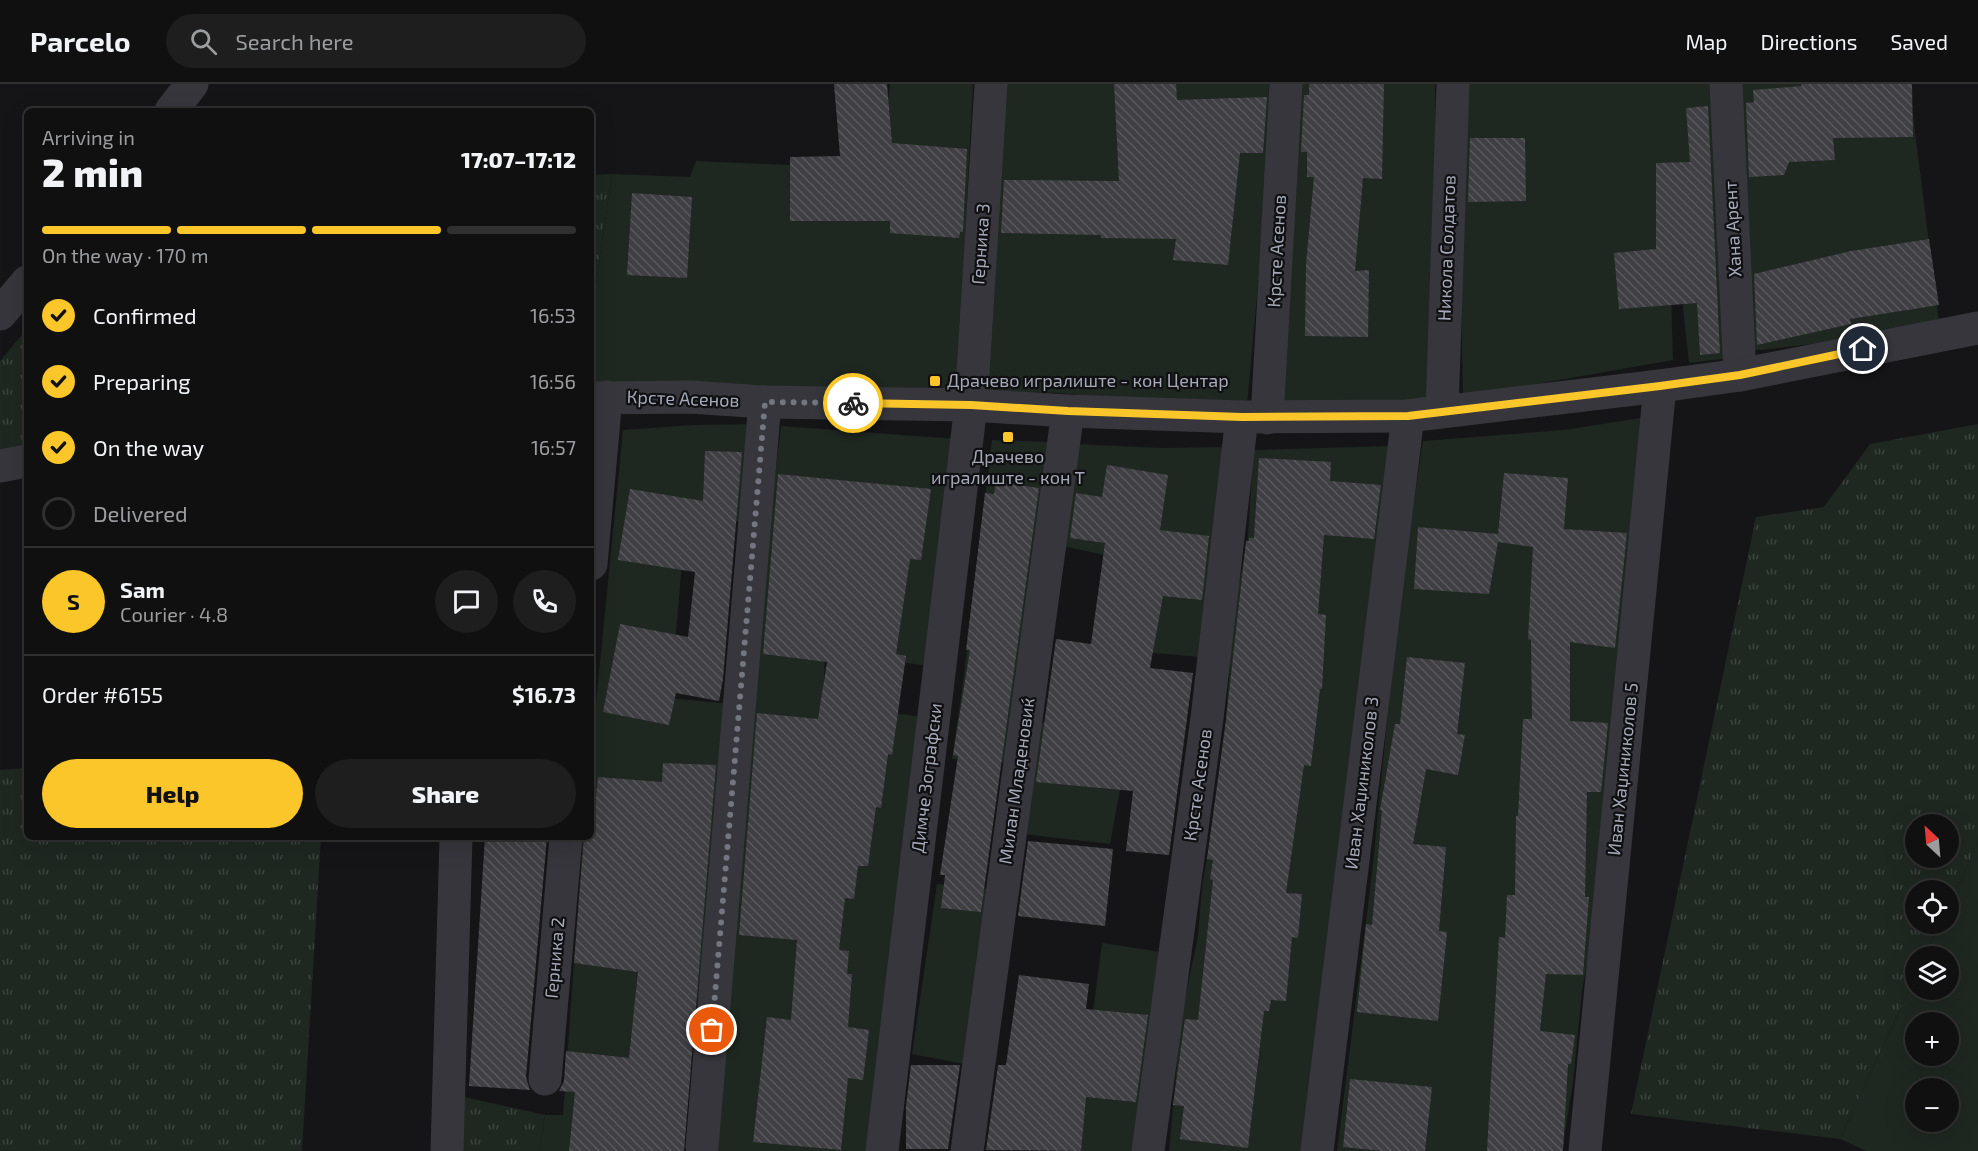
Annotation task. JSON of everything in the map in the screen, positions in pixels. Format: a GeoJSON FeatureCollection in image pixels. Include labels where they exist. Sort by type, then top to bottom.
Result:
{"type":"FeatureCollection","features":[{"type":"Feature","properties":{"kind":"street"},"geometry":{"type":"LineString","coordinates":[[173,108],[192,84]]}},
{"type":"Feature","properties":{"kind":"street","name":"Герника 3"},"geometry":{"type":"LineString","coordinates":[[971,405],[991,84]]}},
{"type":"Feature","properties":{"kind":"street","name":"Крсте Асенов"},"geometry":{"type":"LineString","coordinates":[[1148,1151],[1208,706],[1255,418],[1286,84]]}},
{"type":"Feature","properties":{"kind":"street","name":"Никола Солдатов"},"geometry":{"type":"LineString","coordinates":[[1442,411],[1453,84]]}},
{"type":"Feature","properties":{"kind":"street","name":"Хана Арент"},"geometry":{"type":"LineString","coordinates":[[1726,84],[1740,375]]}},
{"type":"Feature","properties":{"kind":"street"},"geometry":{"type":"LineString","coordinates":[[0,314],[24,286]]}},
{"type":"Feature","properties":{"kind":"street","name":"Крсте Асенов"},"geometry":{"type":"LineString","coordinates":[[598,398],[690,397],[765,402],[971,405],[1255,418],[1408,416],[1740,375],[1978,328]]}},
{"type":"Feature","properties":{"kind":"street","name":"Иван Хаџиниколов 5"},"geometry":{"type":"LineString","coordinates":[[1585,1151],[1660,386]]}},
{"type":"Feature","properties":{"kind":"street"},"geometry":{"type":"LineString","coordinates":[[594,493],[598,398]]}},
{"type":"Feature","properties":{"kind":"street"},"geometry":{"type":"LineString","coordinates":[[702,1147],[765,402]]}},
{"type":"Feature","properties":{"kind":"street","name":"Димче Зографски"},"geometry":{"type":"LineString","coordinates":[[882,1151],[971,405]]}},
{"type":"Feature","properties":{"kind":"street","name":"Милан Младеновиќ"},"geometry":{"type":"LineString","coordinates":[[967,1151],[1068,411]]}},
{"type":"Feature","properties":{"kind":"street","name":"Иван Хаџиниколов 3"},"geometry":{"type":"LineString","coordinates":[[1317,1151],[1408,416]]}},
{"type":"Feature","properties":{"kind":"street"},"geometry":{"type":"LineString","coordinates":[[0,466],[24,462]]}},
{"type":"Feature","properties":{"kind":"street"},"geometry":{"type":"LineString","coordinates":[[447,1151],[456,840]]}},
{"type":"Feature","properties":{"kind":"street","name":"Герника 2"},"geometry":{"type":"LineString","coordinates":[[544,1079],[566,840]]}},
{"type":"Feature","properties":{"kind":"green space"},"geometry":{"type":"Polygon","coordinates":[[[890,84],[973,84],[957,396],[594,386],[594,297],[612,174],[690,177],[696,161],[881,169],[890,84]]]}},
{"type":"Feature","properties":{"kind":"green space"},"geometry":{"type":"Polygon","coordinates":[[[1000,84],[1269,84],[1267,186],[1247,406],[1157,403],[1060,393],[984,391],[1000,84]]]}},
{"type":"Feature","properties":{"kind":"green space"},"geometry":{"type":"Polygon","coordinates":[[[1298,84],[1435,84],[1438,398],[1363,404],[1281,401],[1298,84]]]}},
{"type":"Feature","properties":{"kind":"green space"},"geometry":{"type":"Polygon","coordinates":[[[1458,84],[1711,84],[1729,358],[1689,363],[1677,252],[1670,254],[1673,360],[1463,397],[1458,84]]]}},
{"type":"Feature","properties":{"kind":"green space"},"geometry":{"type":"Polygon","coordinates":[[[1732,84],[1909,84],[1939,322],[1844,340],[1752,351],[1732,84]]]}},
{"type":"Feature","properties":{"kind":"green space"},"geometry":{"type":"Polygon","coordinates":[[[612,174],[594,297],[594,175],[612,174]]]}},
{"type":"Feature","properties":{"kind":"green space"},"geometry":{"type":"Polygon","coordinates":[[[24,333],[24,445],[0,450],[0,361],[24,333]]]}},
{"type":"Feature","properties":{"kind":"green space"},"geometry":{"type":"Polygon","coordinates":[[[1647,417],[1596,914],[1582,991],[1573,1082],[1562,1151],[1337,1151],[1372,873],[1400,590],[1423,441],[1564,430],[1647,417]]]}},
{"type":"Feature","properties":{"kind":"green space"},"geometry":{"type":"Polygon","coordinates":[[[761,424],[752,522],[686,518],[670,698],[731,704],[680,1151],[539,1151],[545,1115],[563,1115],[583,840],[594,840],[594,724],[623,430],[693,425],[761,424]]]}},
{"type":"Feature","properties":{"kind":"green space"},"geometry":{"type":"Polygon","coordinates":[[[1978,424],[1978,842],[1959,884],[1959,880],[1905,880],[1905,934],[1935,934],[1930,946],[1905,946],[1905,999],[1840,1139],[1631,1114],[1756,517],[1824,507],[1870,444],[1978,424]]]}},
{"type":"Feature","properties":{"kind":"green space"},"geometry":{"type":"Polygon","coordinates":[[[781,426],[969,440],[945,668],[825,652],[823,704],[939,719],[879,1151],[700,1151],[781,426]]]}},
{"type":"Feature","properties":{"kind":"green space"},"geometry":{"type":"Polygon","coordinates":[[[992,440],[1054,442],[1009,763],[952,759],[992,440]]]}},
{"type":"Feature","properties":{"kind":"green space"},"geometry":{"type":"Polygon","coordinates":[[[1074,444],[1163,448],[1221,447],[1225,458],[1212,658],[1141,652],[1151,565],[1063,546],[1074,444]]]}},
{"type":"Feature","properties":{"kind":"green space"},"geometry":{"type":"Polygon","coordinates":[[[1392,446],[1309,1151],[1169,1151],[1181,1018],[1198,936],[1202,887],[1222,772],[1234,609],[1248,538],[1253,450],[1392,446]]]}},
{"type":"Feature","properties":{"kind":"green space"},"geometry":{"type":"Polygon","coordinates":[[[1037,721],[1130,735],[1110,844],[1023,834],[1037,721]]]}},
{"type":"Feature","properties":{"kind":"green space"},"geometry":{"type":"Polygon","coordinates":[[[24,768],[24,840],[321,840],[302,1151],[0,1151],[0,770],[24,768]]]}},
{"type":"Feature","properties":{"kind":"green space"},"geometry":{"type":"Polygon","coordinates":[[[1978,842],[1978,1151],[1866,1151],[1840,1139],[1905,999],[1959,1000],[1959,946],[1930,946],[1935,934],[1959,934],[1959,884],[1978,842]]]}},
{"type":"Feature","properties":{"kind":"green space"},"geometry":{"type":"Polygon","coordinates":[[[937,884],[995,890],[969,1065],[912,1054],[937,884]]]}},
{"type":"Feature","properties":{"kind":"green space"},"geometry":{"type":"Polygon","coordinates":[[[1102,943],[1174,954],[1144,1151],[1075,1151],[1102,943]]]}},
{"type":"Feature","properties":{"kind":"green space"},"geometry":{"type":"Polygon","coordinates":[[[464,1097],[545,1115],[539,1151],[463,1151],[464,1097]]]}},
{"type":"Feature","properties":{"kind":"building"},"geometry":{"type":"Polygon","coordinates":[[[834,84],[887,84],[892,143],[967,149],[963,232],[960,232],[959,238],[890,233],[890,221],[790,221],[790,157],[840,156],[834,84]]]}},
{"type":"Feature","properties":{"kind":"building"},"geometry":{"type":"Polygon","coordinates":[[[1114,84],[1176,84],[1177,100],[1267,97],[1263,153],[1240,153],[1228,265],[1173,260],[1176,239],[1001,233],[1004,180],[1119,181],[1114,84]]]}},
{"type":"Feature","properties":{"kind":"building"},"geometry":{"type":"Polygon","coordinates":[[[1309,84],[1384,84],[1382,179],[1363,178],[1355,271],[1369,270],[1368,337],[1305,336],[1306,264],[1314,177],[1307,177],[1307,152],[1301,152],[1304,95],[1309,95],[1309,84]]]}},
{"type":"Feature","properties":{"kind":"building"},"geometry":{"type":"Polygon","coordinates":[[[1801,84],[1912,84],[1913,137],[1833,138],[1835,160],[1789,162],[1784,175],[1749,177],[1746,103],[1754,102],[1753,90],[1802,86],[1801,84]]]}},
{"type":"Feature","properties":{"kind":"building"},"geometry":{"type":"Polygon","coordinates":[[[1708,106],[1720,353],[1700,355],[1697,303],[1619,309],[1614,253],[1656,249],[1656,163],[1690,162],[1686,108],[1708,106]]]}},
{"type":"Feature","properties":{"kind":"building"},"geometry":{"type":"Polygon","coordinates":[[[1470,138],[1525,138],[1526,201],[1468,202],[1470,138]]]}},
{"type":"Feature","properties":{"kind":"building"},"geometry":{"type":"Polygon","coordinates":[[[632,193],[692,197],[687,278],[627,275],[632,193]]]}},
{"type":"Feature","properties":{"kind":"building"},"geometry":{"type":"Polygon","coordinates":[[[1929,239],[1939,305],[1850,319],[1851,324],[1757,345],[1754,274],[1851,251],[1929,239]]]}},
{"type":"Feature","properties":{"kind":"building"},"geometry":{"type":"Polygon","coordinates":[[[705,451],[742,452],[723,679],[719,701],[676,693],[669,725],[603,712],[620,624],[688,637],[695,572],[618,560],[630,489],[703,501],[705,451]]]}},
{"type":"Feature","properties":{"kind":"building"},"geometry":{"type":"Polygon","coordinates":[[[1259,458],[1331,462],[1330,481],[1381,485],[1374,539],[1324,535],[1318,614],[1326,615],[1322,689],[1320,689],[1311,766],[1304,765],[1286,893],[1302,894],[1298,938],[1292,937],[1286,1001],[1271,1000],[1269,1011],[1264,1011],[1248,1148],[1180,1139],[1184,1106],[1173,1105],[1185,1019],[1198,1020],[1213,880],[1210,879],[1213,860],[1207,859],[1226,720],[1246,541],[1254,538],[1259,458]]]}},
{"type":"Feature","properties":{"kind":"building"},"geometry":{"type":"Polygon","coordinates":[[[1107,465],[1168,475],[1160,530],[1209,536],[1202,600],[1163,596],[1150,668],[1193,673],[1169,855],[1126,851],[1133,791],[1036,782],[1056,639],[1091,644],[1105,543],[1070,538],[1076,493],[1102,497],[1107,465]]]}},
{"type":"Feature","properties":{"kind":"building"},"geometry":{"type":"Polygon","coordinates":[[[1504,473],[1568,478],[1564,529],[1627,533],[1615,648],[1570,642],[1570,721],[1608,723],[1601,792],[1587,792],[1585,897],[1589,897],[1583,975],[1546,974],[1540,1031],[1575,1035],[1571,1064],[1568,1064],[1563,1151],[1487,1151],[1499,937],[1505,938],[1507,895],[1515,895],[1516,816],[1518,816],[1523,719],[1532,719],[1531,640],[1528,639],[1533,547],[1498,542],[1489,594],[1414,589],[1418,527],[1498,534],[1504,473]]]}},
{"type":"Feature","properties":{"kind":"building"},"geometry":{"type":"Polygon","coordinates":[[[778,474],[931,489],[921,560],[910,559],[896,654],[906,656],[892,755],[888,754],[881,808],[876,807],[868,866],[858,866],[854,899],[845,898],[839,950],[849,951],[847,974],[852,974],[848,1027],[869,1030],[863,1080],[848,1078],[841,1150],[753,1142],[767,1017],[791,1020],[797,940],[739,935],[757,713],[818,719],[827,662],[763,654],[778,474]]]}},
{"type":"Feature","properties":{"kind":"building"},"geometry":{"type":"Polygon","coordinates":[[[996,482],[1039,488],[981,912],[941,908],[945,875],[940,875],[958,756],[953,755],[970,650],[966,650],[985,493],[994,494],[996,482]]]}},
{"type":"Feature","properties":{"kind":"building"},"geometry":{"type":"Polygon","coordinates":[[[1407,657],[1465,663],[1457,734],[1465,735],[1458,775],[1426,769],[1413,844],[1446,847],[1439,931],[1447,932],[1438,1021],[1357,1012],[1366,924],[1372,925],[1382,810],[1380,810],[1395,724],[1400,724],[1407,657]]]}},
{"type":"Feature","properties":{"kind":"building"},"geometry":{"type":"Polygon","coordinates":[[[663,763],[716,765],[684,1151],[569,1151],[575,1092],[559,1091],[564,1081],[566,1051],[629,1058],[638,972],[574,963],[584,840],[594,840],[598,777],[662,782],[663,763]]]}},
{"type":"Feature","properties":{"kind":"building"},"geometry":{"type":"Polygon","coordinates":[[[485,840],[547,840],[526,1077],[530,1090],[469,1086],[485,840]]]}},
{"type":"Feature","properties":{"kind":"building"},"geometry":{"type":"Polygon","coordinates":[[[1028,841],[1113,849],[1105,926],[1018,916],[1028,841]]]}},
{"type":"Feature","properties":{"kind":"building"},"geometry":{"type":"Polygon","coordinates":[[[1019,975],[1089,984],[1086,1009],[1148,1015],[1136,1102],[1086,1097],[1081,1151],[986,1150],[998,1065],[1006,1065],[1019,975]]]}},
{"type":"Feature","properties":{"kind":"building"},"geometry":{"type":"Polygon","coordinates":[[[911,1065],[960,1065],[948,1149],[906,1149],[906,1106],[911,1065]]]}},
{"type":"Feature","properties":{"kind":"building"},"geometry":{"type":"Polygon","coordinates":[[[1350,1079],[1432,1087],[1425,1151],[1383,1151],[1343,1147],[1350,1079]]]}},
{"type":"Feature","properties":{"kind":"way so far"},"geometry":{"type":"LineString","coordinates":[[712,1030],[765,402],[853,403]]}},
{"type":"Feature","properties":{"kind":"place","name":"Драчево игралиште - кон Центар"},"geometry":{"type":"Point","coordinates":[935,381]}},
{"type":"Feature","properties":{"kind":"place","name":"Драчево игралиште - кон T"},"geometry":{"type":"Point","coordinates":[1008,437]}},
{"type":"Feature","properties":{"kind":"route"},"geometry":{"type":"LineString","coordinates":[[853,403],[971,405],[1242,417],[1408,416],[1740,375],[1863,349]]}}]}
